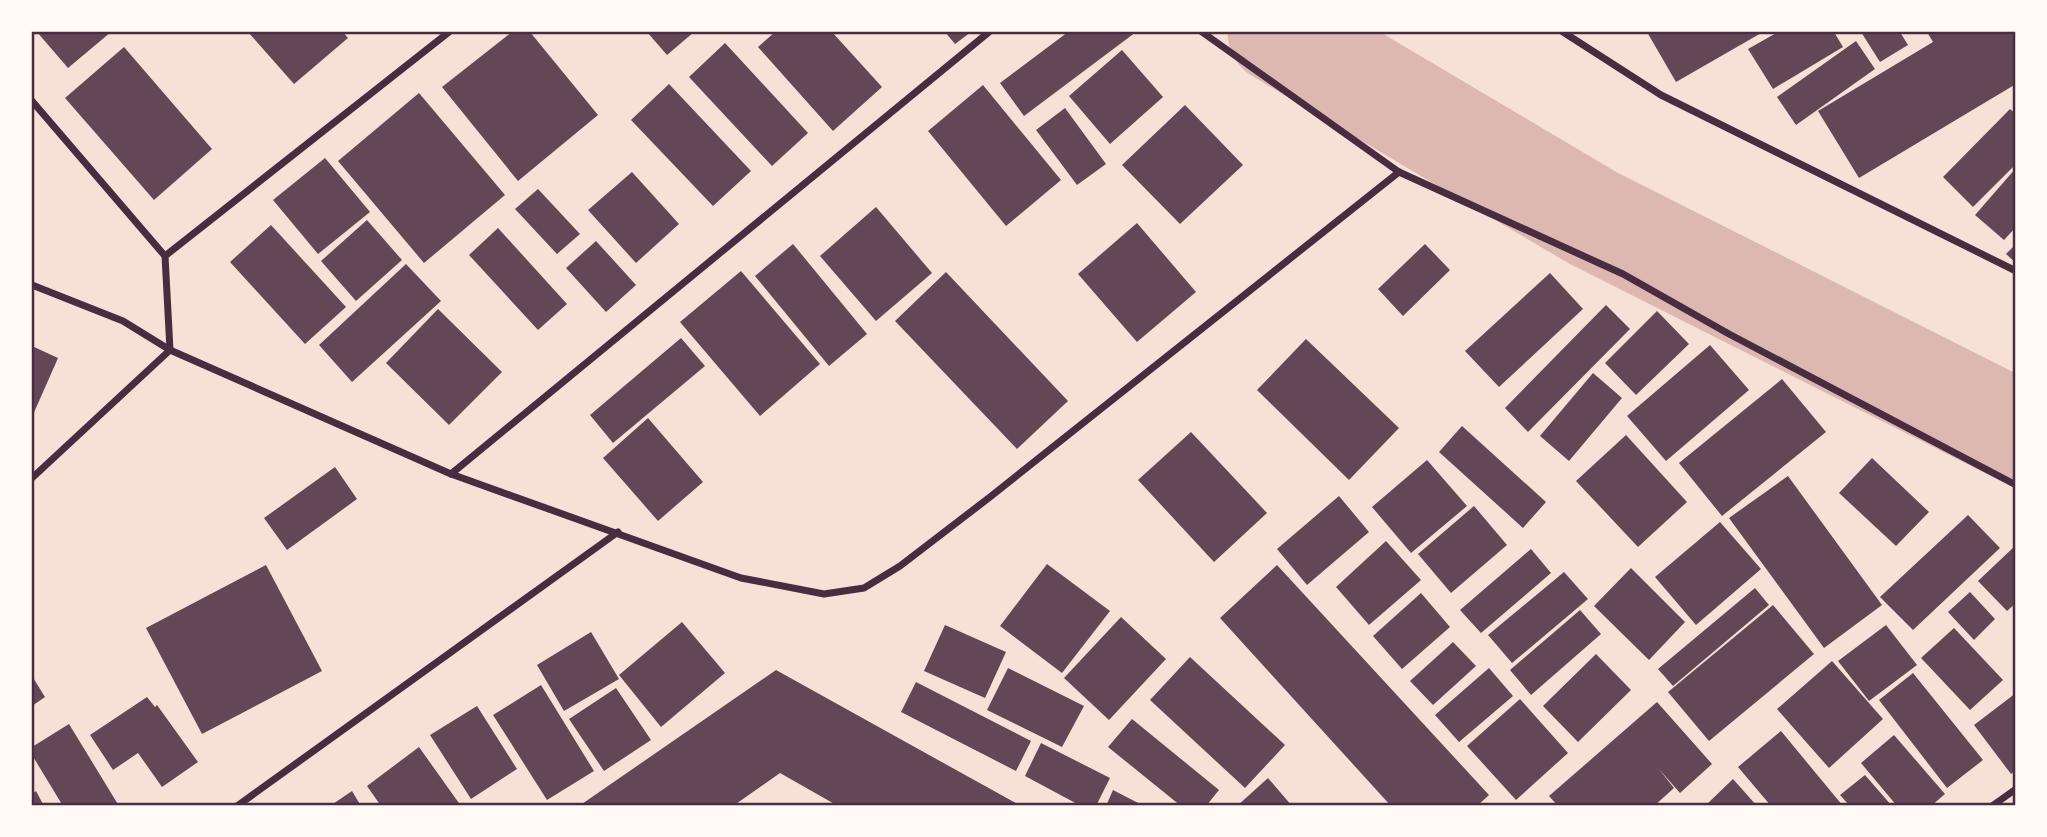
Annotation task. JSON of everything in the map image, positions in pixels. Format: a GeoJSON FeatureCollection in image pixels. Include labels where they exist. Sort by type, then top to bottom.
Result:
{"type":"FeatureCollection","features":[{"type":"Feature","properties":{"kind":"street"},"geometry":{"type":"LineString","coordinates":[[165,256],[449,32]]}},
{"type":"Feature","properties":{"kind":"street"},"geometry":{"type":"LineString","coordinates":[[451,474],[989,32]]}},
{"type":"Feature","properties":{"kind":"street"},"geometry":{"type":"LineString","coordinates":[[1202,32],[1399,172],[1623,274],[1729,334],[2015,485]]}},
{"type":"Feature","properties":{"kind":"street"},"geometry":{"type":"LineString","coordinates":[[1563,32],[1661,95],[2015,271]]}},
{"type":"Feature","properties":{"kind":"street"},"geometry":{"type":"LineString","coordinates":[[32,101],[165,256],[170,350]]}},
{"type":"Feature","properties":{"kind":"street"},"geometry":{"type":"LineString","coordinates":[[32,285],[123,321],[170,350],[451,474],[741,578],[824,594],[864,588],[900,566],[1399,172]]}},
{"type":"Feature","properties":{"kind":"street"},"geometry":{"type":"LineString","coordinates":[[32,478],[170,350]]}},
{"type":"Feature","properties":{"kind":"street"},"geometry":{"type":"LineString","coordinates":[[237,806],[618,532]]}},
{"type":"Feature","properties":{"kind":"street"},"geometry":{"type":"LineString","coordinates":[[1992,806],[2015,789]]}},
{"type":"Feature","properties":{"kind":"building"},"geometry":{"type":"Polygon","coordinates":[[[37,32],[111,32],[68,68],[37,32]]]}},
{"type":"Feature","properties":{"kind":"building"},"geometry":{"type":"Polygon","coordinates":[[[248,32],[343,32],[348,38],[294,84],[248,32]]]}},
{"type":"Feature","properties":{"kind":"building"},"geometry":{"type":"Polygon","coordinates":[[[512,32],[530,32],[598,115],[518,181],[442,87],[512,32]]]}},
{"type":"Feature","properties":{"kind":"building"},"geometry":{"type":"Polygon","coordinates":[[[647,32],[694,32],[667,55],[647,32]]]}},
{"type":"Feature","properties":{"kind":"building"},"geometry":{"type":"Polygon","coordinates":[[[775,32],[832,32],[882,87],[833,131],[758,47],[775,32]]]}},
{"type":"Feature","properties":{"kind":"building"},"geometry":{"type":"Polygon","coordinates":[[[945,32],[971,32],[955,44],[945,32]]]}},
{"type":"Feature","properties":{"kind":"building"},"geometry":{"type":"Polygon","coordinates":[[[1068,32],[1136,32],[1024,116],[1000,83],[1068,32]]]}},
{"type":"Feature","properties":{"kind":"building"},"geometry":{"type":"Polygon","coordinates":[[[1647,32],[1763,32],[1676,82],[1647,32]]]}},
{"type":"Feature","properties":{"kind":"building"},"geometry":{"type":"Polygon","coordinates":[[[1778,32],[1834,32],[1843,47],[1773,89],[1748,49],[1778,32]]]}},
{"type":"Feature","properties":{"kind":"building"},"geometry":{"type":"Polygon","coordinates":[[[1861,32],[1900,32],[1908,45],[1880,62],[1861,32]]]}},
{"type":"Feature","properties":{"kind":"building"},"geometry":{"type":"Polygon","coordinates":[[[1927,32],[2014,32],[2016,84],[1859,178],[1818,111],[1933,42],[1927,32]]]}},
{"type":"Feature","properties":{"kind":"building"},"geometry":{"type":"Polygon","coordinates":[[[1856,41],[1875,69],[1796,125],[1777,97],[1856,41]]]}},
{"type":"Feature","properties":{"kind":"building"},"geometry":{"type":"Polygon","coordinates":[[[725,43],[808,133],[772,166],[689,77],[725,43]]]}},
{"type":"Feature","properties":{"kind":"building"},"geometry":{"type":"Polygon","coordinates":[[[124,47],[212,149],[154,200],[65,98],[124,47]]]}},
{"type":"Feature","properties":{"kind":"building"},"geometry":{"type":"Polygon","coordinates":[[[1122,50],[1163,97],[1110,144],[1069,96],[1122,50]]]}},
{"type":"Feature","properties":{"kind":"building"},"geometry":{"type":"Polygon","coordinates":[[[669,84],[751,171],[713,206],[631,120],[669,84]]]}},
{"type":"Feature","properties":{"kind":"building"},"geometry":{"type":"Polygon","coordinates":[[[983,85],[1061,180],[1006,226],[928,131],[983,85]]]}},
{"type":"Feature","properties":{"kind":"building"},"geometry":{"type":"Polygon","coordinates":[[[419,93],[505,195],[424,263],[338,161],[419,93]]]}},
{"type":"Feature","properties":{"kind":"building"},"geometry":{"type":"Polygon","coordinates":[[[1185,105],[1243,165],[1180,224],[1122,165],[1185,105]]]}},
{"type":"Feature","properties":{"kind":"building"},"geometry":{"type":"Polygon","coordinates":[[[1065,108],[1106,164],[1077,185],[1036,130],[1065,108]]]}},
{"type":"Feature","properties":{"kind":"building"},"geometry":{"type":"Polygon","coordinates":[[[2010,109],[2016,114],[2016,164],[1973,207],[1943,177],[2010,109]]]}},
{"type":"Feature","properties":{"kind":"building"},"geometry":{"type":"Polygon","coordinates":[[[325,158],[370,212],[318,254],[273,200],[325,158]]]}},
{"type":"Feature","properties":{"kind":"building"},"geometry":{"type":"Polygon","coordinates":[[[2016,168],[2016,227],[2004,240],[1975,215],[2016,168]]]}},
{"type":"Feature","properties":{"kind":"building"},"geometry":{"type":"Polygon","coordinates":[[[632,172],[679,224],[636,263],[588,210],[632,172]]]}},
{"type":"Feature","properties":{"kind":"building"},"geometry":{"type":"Polygon","coordinates":[[[538,189],[580,234],[557,254],[515,209],[538,189]]]}},
{"type":"Feature","properties":{"kind":"building"},"geometry":{"type":"Polygon","coordinates":[[[876,207],[932,273],[876,321],[820,256],[876,207]]]}},
{"type":"Feature","properties":{"kind":"building"},"geometry":{"type":"Polygon","coordinates":[[[367,220],[402,260],[356,301],[321,261],[367,220]]]}},
{"type":"Feature","properties":{"kind":"building"},"geometry":{"type":"Polygon","coordinates":[[[1137,223],[1196,292],[1137,342],[1078,274],[1137,223]]]}},
{"type":"Feature","properties":{"kind":"building"},"geometry":{"type":"Polygon","coordinates":[[[271,225],[346,307],[305,344],[230,262],[271,225]]]}},
{"type":"Feature","properties":{"kind":"building"},"geometry":{"type":"Polygon","coordinates":[[[498,228],[567,304],[538,330],[469,255],[498,228]]]}},
{"type":"Feature","properties":{"kind":"building"},"geometry":{"type":"Polygon","coordinates":[[[596,241],[636,285],[606,312],[566,268],[596,241]]]}},
{"type":"Feature","properties":{"kind":"building"},"geometry":{"type":"Polygon","coordinates":[[[793,244],[867,334],[829,366],[755,276],[793,244]]]}},
{"type":"Feature","properties":{"kind":"building"},"geometry":{"type":"Polygon","coordinates":[[[1425,244],[1450,270],[1403,316],[1378,289],[1425,244]]]}},
{"type":"Feature","properties":{"kind":"building"},"geometry":{"type":"Polygon","coordinates":[[[2016,244],[2016,263],[2006,254],[2016,244]]]}},
{"type":"Feature","properties":{"kind":"building"},"geometry":{"type":"Polygon","coordinates":[[[406,264],[441,301],[352,382],[319,345],[406,264]]]}},
{"type":"Feature","properties":{"kind":"building"},"geometry":{"type":"Polygon","coordinates":[[[741,271],[820,364],[760,416],[680,322],[741,271]]]}},
{"type":"Feature","properties":{"kind":"building"},"geometry":{"type":"Polygon","coordinates":[[[946,272],[1068,401],[1017,449],[895,321],[946,272]]]}},
{"type":"Feature","properties":{"kind":"building"},"geometry":{"type":"Polygon","coordinates":[[[1550,273],[1583,309],[1499,387],[1465,351],[1550,273]]]}},
{"type":"Feature","properties":{"kind":"building"},"geometry":{"type":"Polygon","coordinates":[[[1606,305],[1630,329],[1528,432],[1505,408],[1606,305]]]}},
{"type":"Feature","properties":{"kind":"building"},"geometry":{"type":"Polygon","coordinates":[[[438,309],[502,372],[449,425],[386,363],[438,309]]]}},
{"type":"Feature","properties":{"kind":"building"},"geometry":{"type":"Polygon","coordinates":[[[1657,311],[1689,344],[1636,395],[1605,363],[1657,311]]]}},
{"type":"Feature","properties":{"kind":"building"},"geometry":{"type":"Polygon","coordinates":[[[681,338],[705,366],[613,443],[590,415],[681,338]]]}},
{"type":"Feature","properties":{"kind":"building"},"geometry":{"type":"Polygon","coordinates":[[[1306,339],[1399,428],[1349,480],[1257,390],[1306,339]]]}},
{"type":"Feature","properties":{"kind":"building"},"geometry":{"type":"Polygon","coordinates":[[[1710,345],[1749,390],[1666,461],[1627,416],[1710,345]]]}},
{"type":"Feature","properties":{"kind":"building"},"geometry":{"type":"Polygon","coordinates":[[[32,346],[58,358],[32,417],[32,346]]]}},
{"type":"Feature","properties":{"kind":"building"},"geometry":{"type":"Polygon","coordinates":[[[1593,373],[1622,398],[1569,461],[1540,436],[1593,373]]]}},
{"type":"Feature","properties":{"kind":"building"},"geometry":{"type":"Polygon","coordinates":[[[1782,379],[1826,432],[1722,516],[1679,463],[1782,379]]]}},
{"type":"Feature","properties":{"kind":"building"},"geometry":{"type":"Polygon","coordinates":[[[648,418],[703,482],[658,521],[603,458],[648,418]]]}},
{"type":"Feature","properties":{"kind":"building"},"geometry":{"type":"Polygon","coordinates":[[[1462,426],[1546,502],[1523,528],[1439,452],[1462,426]]]}},
{"type":"Feature","properties":{"kind":"building"},"geometry":{"type":"Polygon","coordinates":[[[1191,432],[1267,513],[1214,562],[1138,480],[1191,432]]]}},
{"type":"Feature","properties":{"kind":"building"},"geometry":{"type":"Polygon","coordinates":[[[1626,435],[1687,502],[1638,547],[1576,481],[1626,435]]]}},
{"type":"Feature","properties":{"kind":"building"},"geometry":{"type":"Polygon","coordinates":[[[1872,458],[1929,512],[1896,546],[1839,493],[1872,458]]]}},
{"type":"Feature","properties":{"kind":"building"},"geometry":{"type":"Polygon","coordinates":[[[1427,460],[1467,506],[1411,553],[1372,507],[1427,460]]]}},
{"type":"Feature","properties":{"kind":"building"},"geometry":{"type":"Polygon","coordinates":[[[335,467],[357,499],[287,550],[264,518],[335,467]]]}},
{"type":"Feature","properties":{"kind":"building"},"geometry":{"type":"Polygon","coordinates":[[[1788,476],[1882,605],[1824,648],[1729,518],[1788,476]]]}},
{"type":"Feature","properties":{"kind":"building"},"geometry":{"type":"Polygon","coordinates":[[[1339,496],[1369,532],[1307,585],[1277,549],[1339,496]]]}},
{"type":"Feature","properties":{"kind":"building"},"geometry":{"type":"Polygon","coordinates":[[[1474,506],[1507,545],[1451,593],[1418,554],[1474,506]]]}},
{"type":"Feature","properties":{"kind":"building"},"geometry":{"type":"Polygon","coordinates":[[[1968,515],[2000,548],[1913,630],[1880,597],[1968,515]]]}},
{"type":"Feature","properties":{"kind":"building"},"geometry":{"type":"Polygon","coordinates":[[[1720,522],[1761,569],[1696,625],[1655,577],[1720,522]]]}},
{"type":"Feature","properties":{"kind":"building"},"geometry":{"type":"Polygon","coordinates":[[[1386,541],[1421,580],[1369,625],[1336,587],[1386,541]]]}},
{"type":"Feature","properties":{"kind":"building"},"geometry":{"type":"Polygon","coordinates":[[[2016,545],[2016,603],[2007,611],[1978,581],[2016,545]]]}},
{"type":"Feature","properties":{"kind":"building"},"geometry":{"type":"Polygon","coordinates":[[[1531,549],[1551,573],[1481,633],[1460,610],[1531,549]]]}},
{"type":"Feature","properties":{"kind":"building"},"geometry":{"type":"Polygon","coordinates":[[[1047,564],[1110,611],[1062,673],[1000,626],[1047,564]]]}},
{"type":"Feature","properties":{"kind":"building"},"geometry":{"type":"Polygon","coordinates":[[[266,565],[322,671],[202,734],[146,628],[266,565]]]}},
{"type":"Feature","properties":{"kind":"building"},"geometry":{"type":"Polygon","coordinates":[[[1277,565],[1489,795],[1477,806],[1391,806],[1220,618],[1277,565]]]}},
{"type":"Feature","properties":{"kind":"building"},"geometry":{"type":"Polygon","coordinates":[[[1631,568],[1685,622],[1649,660],[1594,606],[1631,568]]]}},
{"type":"Feature","properties":{"kind":"building"},"geometry":{"type":"Polygon","coordinates":[[[1564,572],[1588,599],[1512,663],[1488,635],[1564,572]]]}},
{"type":"Feature","properties":{"kind":"building"},"geometry":{"type":"Polygon","coordinates":[[[1755,588],[1769,605],[1673,686],[1658,669],[1755,588]]]}},
{"type":"Feature","properties":{"kind":"building"},"geometry":{"type":"Polygon","coordinates":[[[1970,592],[1995,619],[1974,640],[1948,612],[1970,592]]]}},
{"type":"Feature","properties":{"kind":"building"},"geometry":{"type":"Polygon","coordinates":[[[1421,593],[1450,627],[1402,669],[1373,636],[1421,593]]]}},
{"type":"Feature","properties":{"kind":"building"},"geometry":{"type":"Polygon","coordinates":[[[1773,605],[1814,654],[1709,741],[1668,692],[1773,605]]]}},
{"type":"Feature","properties":{"kind":"building"},"geometry":{"type":"Polygon","coordinates":[[[1580,610],[1601,634],[1531,695],[1510,670],[1580,610]]]}},
{"type":"Feature","properties":{"kind":"building"},"geometry":{"type":"Polygon","coordinates":[[[1121,617],[1166,659],[1109,720],[1064,678],[1121,617]]]}},
{"type":"Feature","properties":{"kind":"building"},"geometry":{"type":"Polygon","coordinates":[[[682,622],[725,673],[661,727],[619,675],[682,622]]]}},
{"type":"Feature","properties":{"kind":"building"},"geometry":{"type":"Polygon","coordinates":[[[945,625],[1006,652],[985,698],[924,671],[945,625]]]}},
{"type":"Feature","properties":{"kind":"building"},"geometry":{"type":"Polygon","coordinates":[[[1886,625],[1917,665],[1869,701],[1838,661],[1886,625]]]}},
{"type":"Feature","properties":{"kind":"building"},"geometry":{"type":"Polygon","coordinates":[[[1954,628],[2003,680],[1970,710],[1921,658],[1954,628]]]}},
{"type":"Feature","properties":{"kind":"building"},"geometry":{"type":"Polygon","coordinates":[[[591,632],[619,679],[564,711],[537,665],[591,632]]]}},
{"type":"Feature","properties":{"kind":"building"},"geometry":{"type":"Polygon","coordinates":[[[1453,642],[1476,666],[1433,705],[1410,681],[1453,642]]]}},
{"type":"Feature","properties":{"kind":"building"},"geometry":{"type":"Polygon","coordinates":[[[1596,654],[1631,690],[1578,742],[1543,706],[1596,654]]]}},
{"type":"Feature","properties":{"kind":"building"},"geometry":{"type":"Polygon","coordinates":[[[1190,657],[1285,745],[1245,788],[1150,700],[1190,657]]]}},
{"type":"Feature","properties":{"kind":"building"},"geometry":{"type":"Polygon","coordinates":[[[1832,661],[1883,719],[1829,768],[1777,709],[1832,661]]]}},
{"type":"Feature","properties":{"kind":"building"},"geometry":{"type":"Polygon","coordinates":[[[1008,668],[1084,706],[1062,747],[987,710],[1008,668]]]}},
{"type":"Feature","properties":{"kind":"building"},"geometry":{"type":"Polygon","coordinates":[[[1489,668],[1513,696],[1459,742],[1435,715],[1489,668]]]}},
{"type":"Feature","properties":{"kind":"building"},"geometry":{"type":"Polygon","coordinates":[[[776,670],[1021,806],[838,806],[780,773],[733,806],[579,806],[776,670]]]}},
{"type":"Feature","properties":{"kind":"building"},"geometry":{"type":"Polygon","coordinates":[[[1913,673],[1983,760],[1947,788],[1879,700],[1913,673]]]}},
{"type":"Feature","properties":{"kind":"building"},"geometry":{"type":"Polygon","coordinates":[[[32,676],[45,697],[32,706],[32,676]]]}},
{"type":"Feature","properties":{"kind":"building"},"geometry":{"type":"Polygon","coordinates":[[[916,682],[1031,741],[1016,771],[901,712],[916,682]]]}},
{"type":"Feature","properties":{"kind":"building"},"geometry":{"type":"Polygon","coordinates":[[[541,685],[594,771],[547,800],[493,715],[541,685]]]}},
{"type":"Feature","properties":{"kind":"building"},"geometry":{"type":"Polygon","coordinates":[[[616,688],[651,740],[604,771],[569,719],[616,688]]]}},
{"type":"Feature","properties":{"kind":"building"},"geometry":{"type":"Polygon","coordinates":[[[2016,693],[2016,770],[2011,774],[1974,725],[2016,693]]]}},
{"type":"Feature","properties":{"kind":"building"},"geometry":{"type":"Polygon","coordinates":[[[147,697],[155,707],[157,705],[198,762],[162,787],[138,753],[113,770],[90,735],[147,697]]]}},
{"type":"Feature","properties":{"kind":"building"},"geometry":{"type":"Polygon","coordinates":[[[1520,699],[1568,753],[1516,800],[1467,746],[1520,699]]]}},
{"type":"Feature","properties":{"kind":"building"},"geometry":{"type":"Polygon","coordinates":[[[1657,702],[1712,764],[1680,793],[1658,768],[1674,788],[1654,806],[1558,806],[1549,796],[1657,702]]]}},
{"type":"Feature","properties":{"kind":"building"},"geometry":{"type":"Polygon","coordinates":[[[477,706],[517,769],[471,799],[430,735],[477,706]]]}},
{"type":"Feature","properties":{"kind":"building"},"geometry":{"type":"Polygon","coordinates":[[[1132,719],[1219,790],[1206,806],[1181,806],[1108,747],[1132,719]]]}},
{"type":"Feature","properties":{"kind":"building"},"geometry":{"type":"Polygon","coordinates":[[[69,724],[119,806],[63,806],[32,755],[32,747],[69,724]]]}},
{"type":"Feature","properties":{"kind":"building"},"geometry":{"type":"Polygon","coordinates":[[[1781,731],[1843,806],[1771,806],[1738,767],[1781,731]]]}},
{"type":"Feature","properties":{"kind":"building"},"geometry":{"type":"Polygon","coordinates":[[[1894,735],[1945,794],[1931,806],[1897,806],[1861,763],[1894,735]]]}},
{"type":"Feature","properties":{"kind":"building"},"geometry":{"type":"Polygon","coordinates":[[[1041,743],[1110,778],[1096,806],[1081,806],[1025,776],[1041,743]]]}},
{"type":"Feature","properties":{"kind":"building"},"geometry":{"type":"Polygon","coordinates":[[[419,747],[461,806],[381,806],[367,786],[419,747]]]}},
{"type":"Feature","properties":{"kind":"building"},"geometry":{"type":"Polygon","coordinates":[[[1865,775],[1892,806],[1850,806],[1840,795],[1865,775]]]}},
{"type":"Feature","properties":{"kind":"building"},"geometry":{"type":"Polygon","coordinates":[[[1268,778],[1292,806],[1237,806],[1268,778]]]}},
{"type":"Feature","properties":{"kind":"building"},"geometry":{"type":"Polygon","coordinates":[[[1733,779],[1757,806],[1705,806],[1733,779]]]}},
{"type":"Feature","properties":{"kind":"building"},"geometry":{"type":"Polygon","coordinates":[[[1113,790],[1144,806],[1106,806],[1113,790]]]}},
{"type":"Feature","properties":{"kind":"building"},"geometry":{"type":"Polygon","coordinates":[[[36,791],[44,806],[32,806],[32,794],[36,791]]]}},
{"type":"Feature","properties":{"kind":"building"},"geometry":{"type":"Polygon","coordinates":[[[352,791],[361,806],[330,806],[352,791]]]}},
{"type":"Feature","properties":{"kind":"waterway"},"geometry":{"type":"LineString","coordinates":[[1279,32],[1593,218],[2016,431]]}}]}
